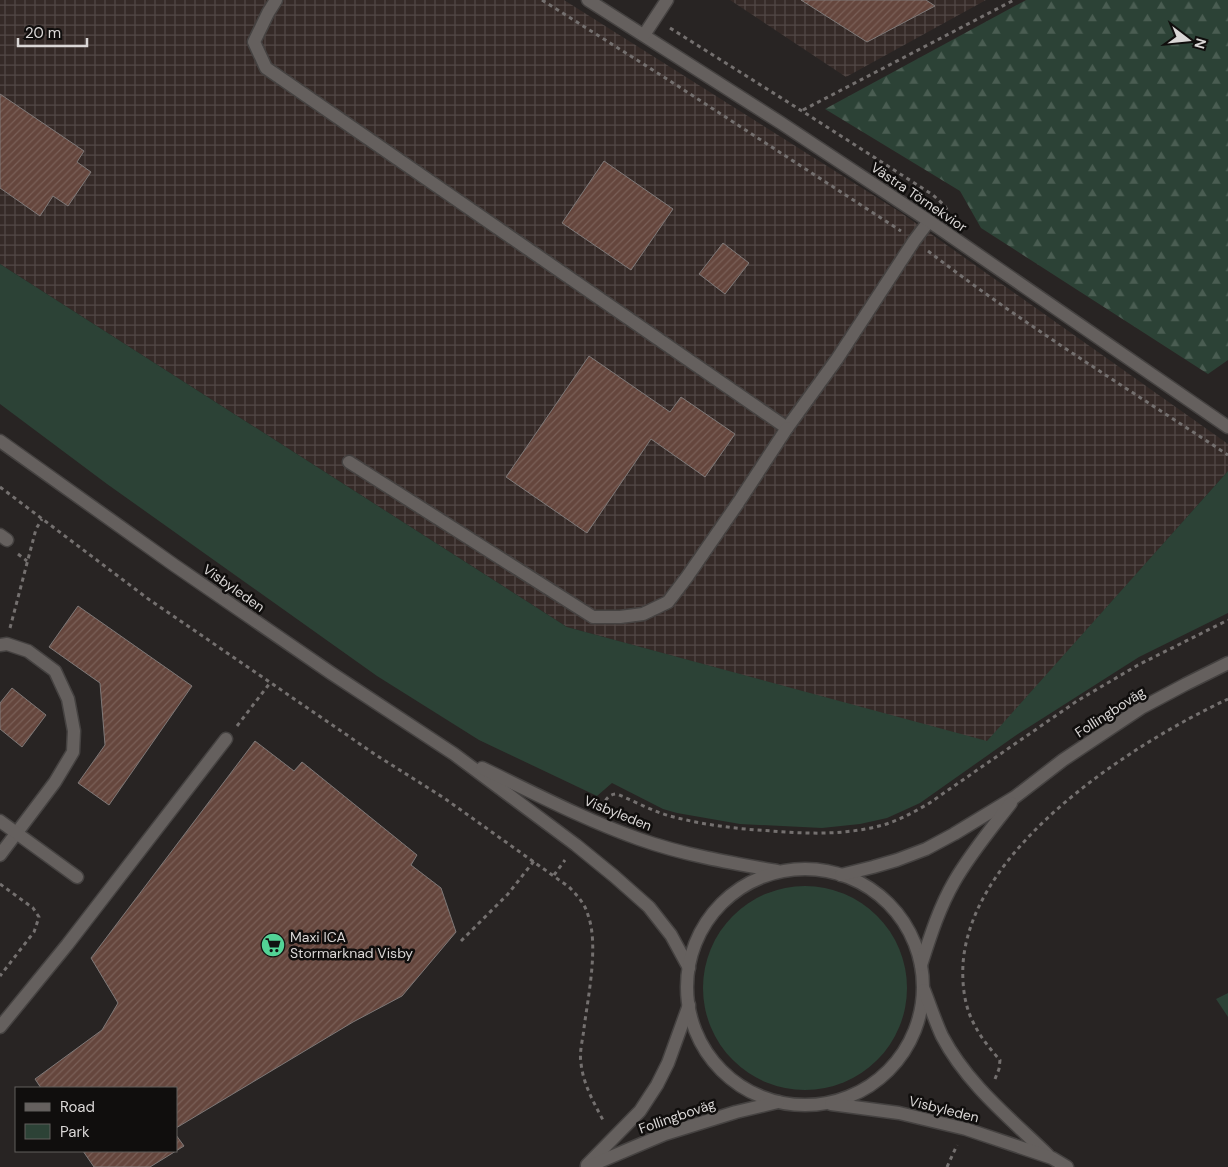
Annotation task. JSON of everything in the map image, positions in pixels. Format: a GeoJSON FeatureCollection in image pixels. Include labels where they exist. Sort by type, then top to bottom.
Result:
{"type":"FeatureCollection","features":[{"type":"Feature","properties":{"kind":"main road"},"geometry":{"type":"LineString","coordinates":[[276,0],[254,42],[266,68],[787,428]]}},
{"type":"Feature","properties":{"kind":"main road","name":"Västra Törnekvior"},"geometry":{"type":"LineString","coordinates":[[588,0],[781,123],[929,221],[1228,427]]}},
{"type":"Feature","properties":{"kind":"main road"},"geometry":{"type":"LineString","coordinates":[[644,35],[667,0]]}},
{"type":"Feature","properties":{"kind":"main road"},"geometry":{"type":"LineString","coordinates":[[349,462],[593,617],[620,617],[643,614],[668,602],[687,577],[929,221]]}},
{"type":"Feature","properties":{"kind":"main road","name":"Visbyleden"},"geometry":{"type":"LineString","coordinates":[[0,441],[102,515],[331,673],[454,754],[576,845],[649,907],[671,935],[689,968]]}},
{"type":"Feature","properties":{"kind":"main road"},"geometry":{"type":"LineString","coordinates":[[0,855],[55,782],[74,752],[74,731],[68,699],[55,671],[28,651],[4,645]]}},
{"type":"Feature","properties":{"kind":"main road","name":"Follingboväg"},"geometry":{"type":"LineString","coordinates":[[841,875],[897,860],[926,849],[954,834],[1016,797],[1063,760],[1141,708],[1228,663]]}},
{"type":"Feature","properties":{"kind":"main road"},"geometry":{"type":"LineString","coordinates":[[0,1027],[67,945],[226,739]]}},
{"type":"Feature","properties":{"kind":"main road","name":"Visbyleden"},"geometry":{"type":"LineString","coordinates":[[454,754],[592,821],[640,840],[737,865],[780,872]]}},
{"type":"Feature","properties":{"kind":"main road","name":"Follingboväg"},"geometry":{"type":"LineString","coordinates":[[921,966],[941,909],[953,883],[970,856],[1016,797]]}},
{"type":"Feature","properties":{"kind":"main road"},"geometry":{"type":"LineString","coordinates":[[0,821],[77,877]]}},
{"type":"Feature","properties":{"kind":"main road"},"geometry":{"type":"LineString","coordinates":[[811,869],[841,875],[867,887],[878,895],[889,904],[906,927],[921,966],[922,987],[918,1019],[905,1049],[895,1063],[863,1089],[841,1099],[825,1103],[794,1104],[765,1098],[737,1083],[714,1062],[705,1049],[692,1020],[689,1005],[687,986],[694,948],[702,928],[719,906],[741,888],[760,878],[780,872],[811,869]]}},
{"type":"Feature","properties":{"kind":"main road","name":"Visbyleden"},"geometry":{"type":"LineString","coordinates":[[922,987],[942,1035],[968,1076],[1052,1158]]}},
{"type":"Feature","properties":{"kind":"main road","name":"Follingboväg"},"geometry":{"type":"LineString","coordinates":[[586,1167],[640,1111],[668,1063],[689,1005]]}},
{"type":"Feature","properties":{"kind":"main road","name":"Follingboväg"},"geometry":{"type":"LineString","coordinates":[[586,1167],[665,1134],[736,1112],[779,1102]]}},
{"type":"Feature","properties":{"kind":"main road","name":"Visbyleden"},"geometry":{"type":"LineString","coordinates":[[825,1103],[899,1113],[966,1129],[1052,1158],[1067,1167]]}},
{"type":"Feature","properties":{"kind":"path"},"geometry":{"type":"LineString","coordinates":[[542,0],[684,89],[889,222],[976,288],[1228,455]]}},
{"type":"Feature","properties":{"kind":"path"},"geometry":{"type":"LineString","coordinates":[[802,111],[1014,0]]}},
{"type":"Feature","properties":{"kind":"path"},"geometry":{"type":"LineString","coordinates":[[655,18],[933,196],[945,206],[950,216],[954,239]]}},
{"type":"Feature","properties":{"kind":"path"},"geometry":{"type":"LineString","coordinates":[[0,487],[147,598],[376,755],[444,798],[570,887],[581,900],[592,927],[591,968],[580,1060],[583,1079],[604,1122]]}},
{"type":"Feature","properties":{"kind":"path"},"geometry":{"type":"LineString","coordinates":[[4,645],[36,529],[42,519]]}},
{"type":"Feature","properties":{"kind":"path"},"geometry":{"type":"LineString","coordinates":[[592,821],[608,796],[616,794],[668,815],[694,822],[736,829],[800,833],[847,832],[879,826],[906,816],[928,804],[1077,701],[1138,665],[1228,620]]}},
{"type":"Feature","properties":{"kind":"path"},"geometry":{"type":"LineString","coordinates":[[226,739],[270,683]]}},
{"type":"Feature","properties":{"kind":"path"},"geometry":{"type":"LineString","coordinates":[[985,1094],[994,1081],[999,1069],[1000,1060],[980,1034],[971,1018],[965,999],[962,979],[968,936],[976,912],[986,894],[1002,869],[1043,821],[1080,790],[1111,766],[1167,731],[1228,698]]}},
{"type":"Feature","properties":{"kind":"path"},"geometry":{"type":"LineString","coordinates":[[554,875],[576,845]]}},
{"type":"Feature","properties":{"kind":"path"},"geometry":{"type":"LineString","coordinates":[[462,941],[508,894],[534,861]]}},
{"type":"Feature","properties":{"kind":"path"},"geometry":{"type":"LineString","coordinates":[[0,884],[33,908],[39,917],[34,932],[0,976]]}},
{"type":"Feature","properties":{"kind":"path"},"geometry":{"type":"LineString","coordinates":[[947,1167],[966,1129]]}},
{"type":"Feature","properties":{"kind":"shaded area"},"geometry":{"type":"Polygon","coordinates":[[[0,0],[564,0],[900,212],[1228,444],[1228,471],[987,742],[567,627],[0,264],[0,0]]]}},
{"type":"Feature","properties":{"kind":"shaded area"},"geometry":{"type":"Polygon","coordinates":[[[730,0],[986,0],[846,77],[730,0]]]}},
{"type":"Feature","properties":{"kind":"green space"},"geometry":{"type":"Polygon","coordinates":[[[1026,0],[1228,0],[1228,360],[1208,374],[981,228],[960,191],[825,109],[1026,0]]]}},
{"type":"Feature","properties":{"kind":"green space"},"geometry":{"type":"Polygon","coordinates":[[[0,264],[567,627],[987,741],[1228,471],[1228,613],[1139,657],[1015,736],[920,803],[887,818],[860,824],[822,828],[740,824],[663,809],[612,783],[597,796],[479,740],[377,676],[107,484],[0,404],[0,264]]]}},
{"type":"Feature","properties":{"kind":"green space"},"geometry":{"type":"Polygon","coordinates":[[[805,886],[825,888],[853,898],[870,909],[884,923],[899,949],[905,968],[907,988],[905,1008],[895,1036],[884,1053],[870,1067],[844,1082],[825,1088],[805,1090],[785,1088],[757,1078],[740,1067],[726,1053],[711,1027],[705,1008],[703,988],[705,968],[715,940],[726,923],[740,909],[766,894],[785,888],[805,886]]]}},
{"type":"Feature","properties":{"kind":"green space"},"geometry":{"type":"Polygon","coordinates":[[[1228,993],[1228,1017],[1216,999],[1228,993]]]}},
{"type":"Feature","properties":{"kind":"building"},"geometry":{"type":"Polygon","coordinates":[[[801,0],[926,0],[935,6],[867,42],[801,0]]]}},
{"type":"Feature","properties":{"kind":"building"},"geometry":{"type":"Polygon","coordinates":[[[0,94],[84,151],[77,162],[91,172],[68,206],[53,196],[40,216],[0,188],[0,94]]]}},
{"type":"Feature","properties":{"kind":"building"},"geometry":{"type":"Polygon","coordinates":[[[604,161],[673,209],[631,270],[562,223],[604,161]]]}},
{"type":"Feature","properties":{"kind":"building"},"geometry":{"type":"Polygon","coordinates":[[[723,243],[749,263],[725,294],[699,274],[723,243]]]}},
{"type":"Feature","properties":{"kind":"building"},"geometry":{"type":"Polygon","coordinates":[[[589,356],[670,412],[681,397],[735,434],[705,477],[651,439],[587,533],[506,477],[589,356]]]}},
{"type":"Feature","properties":{"kind":"building"},"geometry":{"type":"Polygon","coordinates":[[[78,606],[192,686],[109,805],[78,783],[105,745],[100,683],[49,647],[78,606]]]}},
{"type":"Feature","properties":{"kind":"building"},"geometry":{"type":"Polygon","coordinates":[[[12,688],[46,715],[22,747],[0,729],[0,703],[12,688]]]}},
{"type":"Feature","properties":{"kind":"building","name":"Maxi ICA Stormarknad Visby"},"geometry":{"type":"Polygon","coordinates":[[[255,741],[294,771],[302,762],[417,855],[411,865],[441,888],[456,932],[402,996],[353,1022],[178,1127],[178,1087],[40,1087],[35,1079],[102,1030],[118,1003],[91,958],[255,741]]]}},
{"type":"Feature","properties":{"kind":"building"},"geometry":{"type":"Polygon","coordinates":[[[178,1138],[184,1146],[178,1150],[178,1138]]]}},
{"type":"Feature","properties":{"kind":"building"},"geometry":{"type":"Polygon","coordinates":[[[84,1152],[174,1152],[150,1167],[94,1167],[84,1152]]]}},
{"type":"Feature","properties":{"kind":"place","name":"Maxi ICA Stormarknad Visby"},"geometry":{"type":"Point","coordinates":[273,945]}}]}
